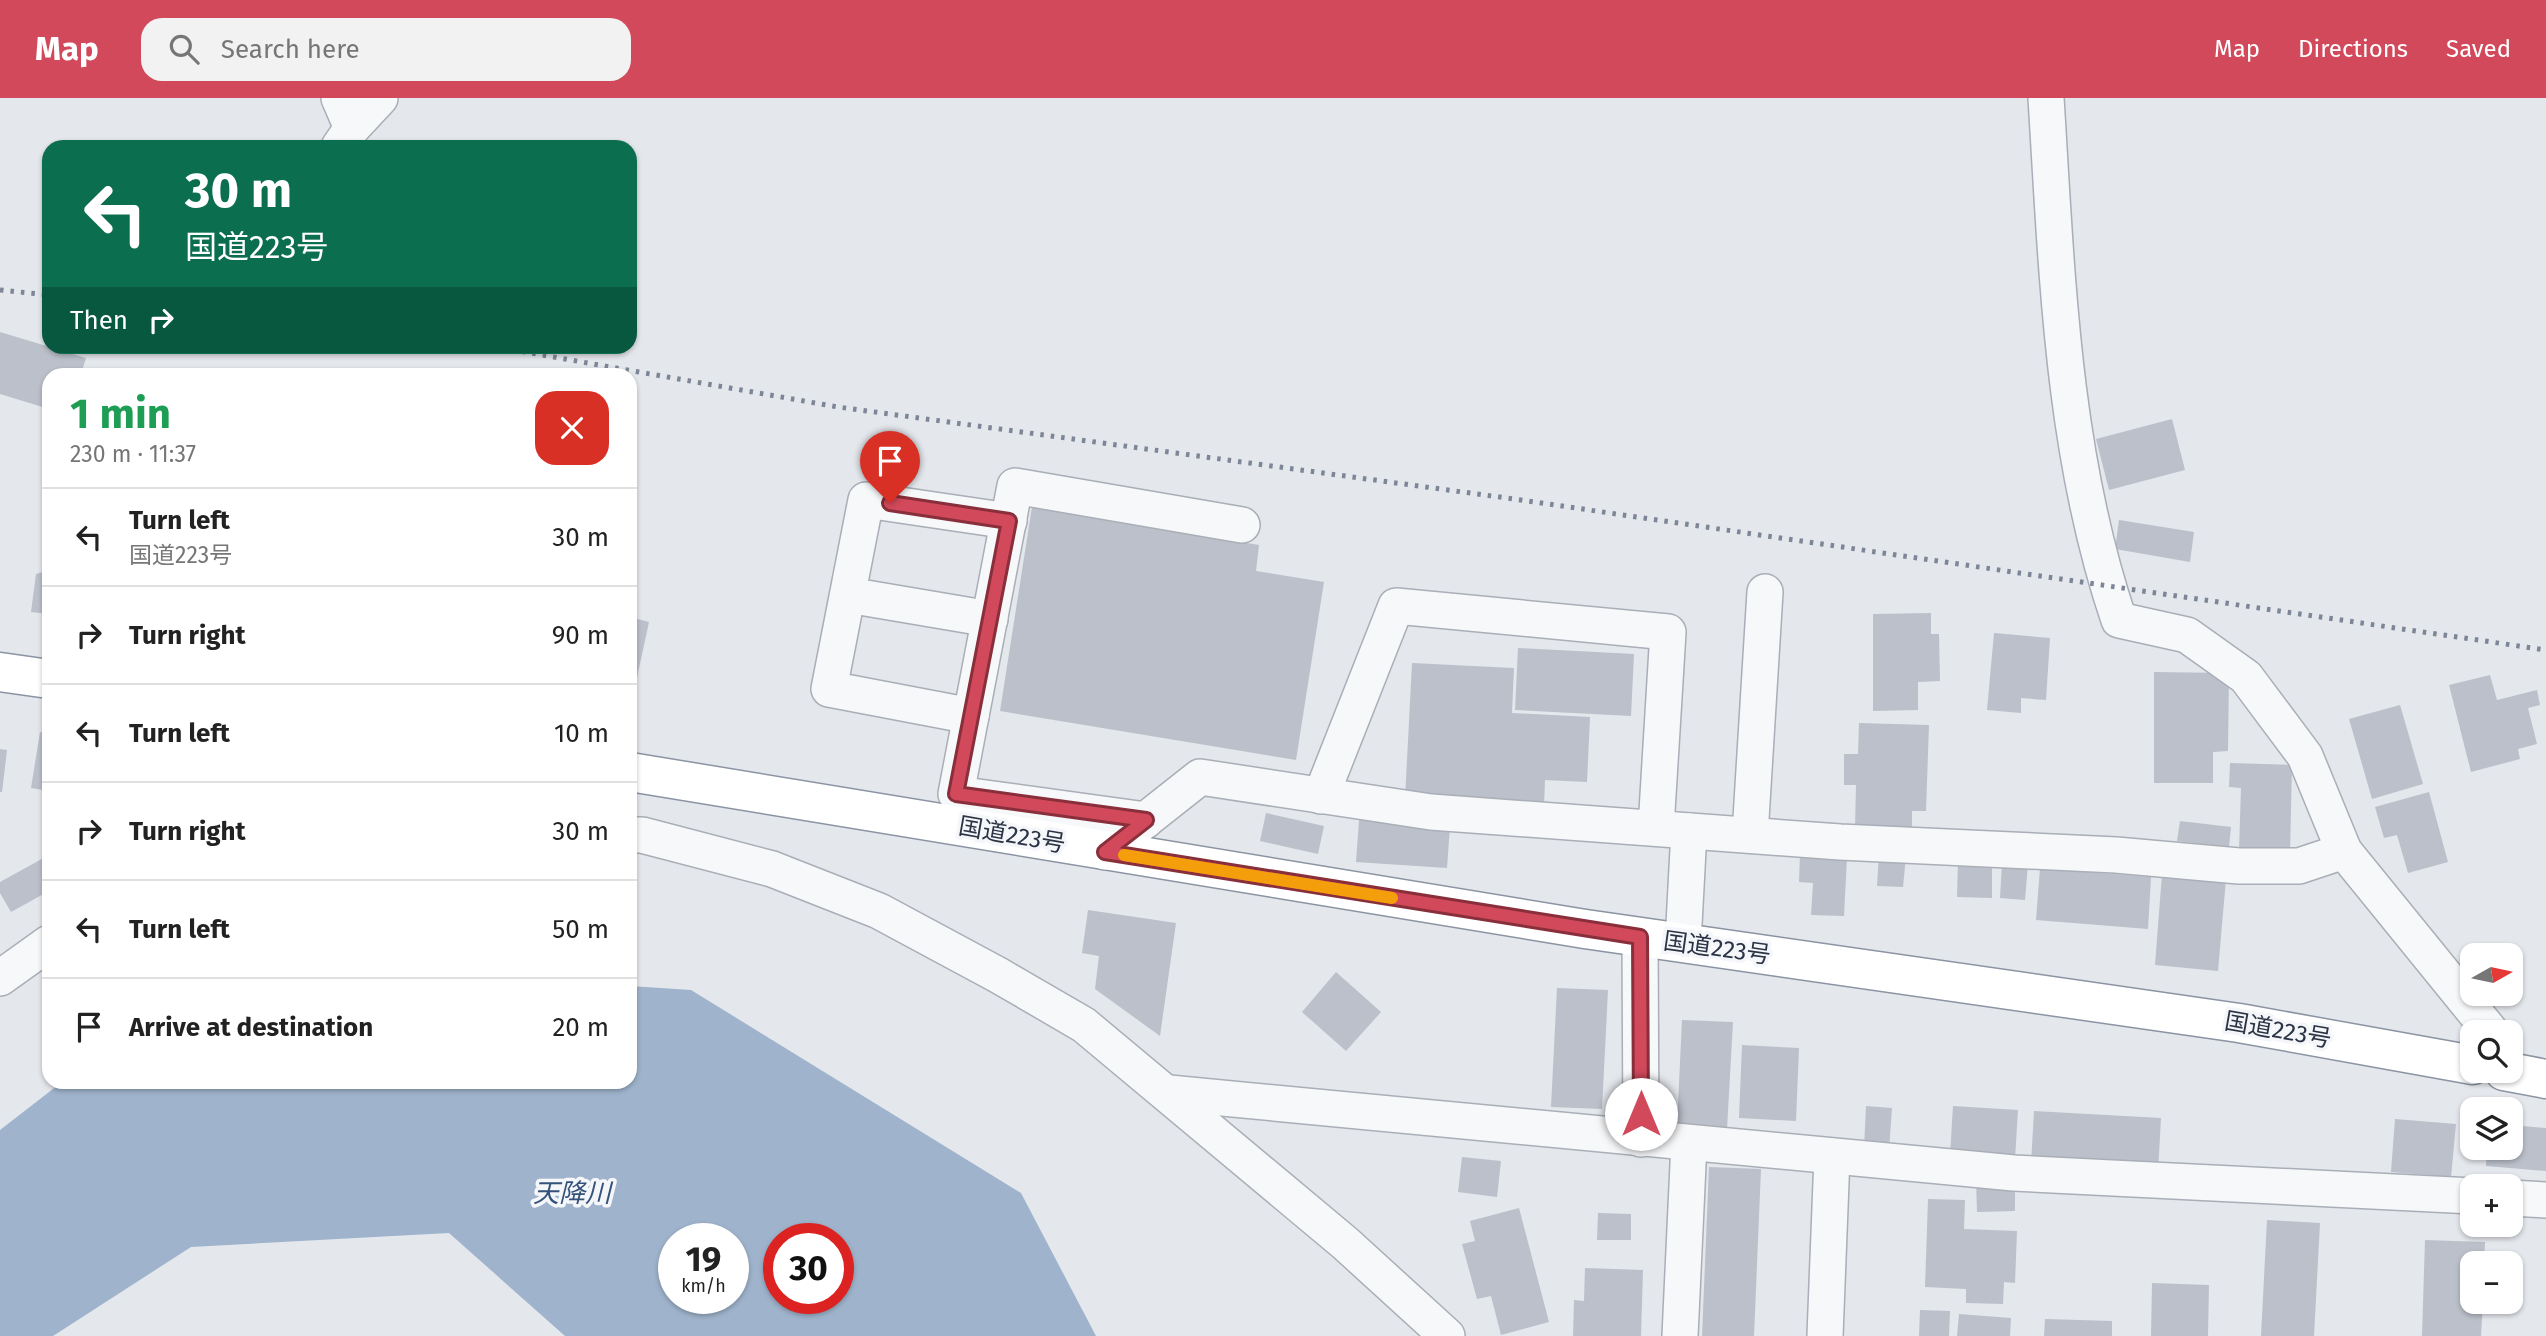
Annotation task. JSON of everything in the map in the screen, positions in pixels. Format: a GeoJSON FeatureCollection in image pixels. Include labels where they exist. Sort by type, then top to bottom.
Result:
{"type":"FeatureCollection","features":[{"type":"Feature","properties":{"kind":"highway"},"geometry":{"type":"LineString","coordinates":[[0,672],[42,678]]}},
{"type":"Feature","properties":{"kind":"highway","name":"国道223号"},"geometry":{"type":"LineString","coordinates":[[637,773],[875,811],[1105,852],[1640,937],[2239,1023],[2460,1063]]}},
{"type":"Feature","properties":{"kind":"street"},"geometry":{"type":"LineString","coordinates":[[343,124],[380,98]]}},
{"type":"Feature","properties":{"kind":"street"},"geometry":{"type":"LineString","coordinates":[[2046,98],[2056,257],[2074,446],[2107,587],[2119,620],[2187,635],[2246,677],[2305,756],[2344,850],[2481,1020]]}},
{"type":"Feature","properties":{"kind":"street"},"geometry":{"type":"LineString","coordinates":[[1146,820],[956,794],[1015,486],[1242,525]]}},
{"type":"Feature","properties":{"kind":"street"},"geometry":{"type":"LineString","coordinates":[[971,716],[829,690],[866,500],[1009,521]]}},
{"type":"Feature","properties":{"kind":"street"},"geometry":{"type":"LineString","coordinates":[[1750,835],[1765,592]]}},
{"type":"Feature","properties":{"kind":"street"},"geometry":{"type":"LineString","coordinates":[[848,595],[990,619]]}},
{"type":"Feature","properties":{"kind":"street"},"geometry":{"type":"LineString","coordinates":[[1321,796],[1396,606],[1668,632],[1673,830],[1683,943]]}},
{"type":"Feature","properties":{"kind":"street"},"geometry":{"type":"LineString","coordinates":[[1105,852],[1200,777],[1431,812],[1840,842],[2116,855],[2239,866],[2299,866],[2344,850]]}},
{"type":"Feature","properties":{"kind":"street"},"geometry":{"type":"LineString","coordinates":[[637,835],[772,869],[878,911],[998,975],[1084,1025],[1169,1093],[1345,1243],[1447,1336]]}},
{"type":"Feature","properties":{"kind":"street"},"geometry":{"type":"LineString","coordinates":[[1640,937],[1641,1139]]}},
{"type":"Feature","properties":{"kind":"street"},"geometry":{"type":"LineString","coordinates":[[0,978],[42,948]]}},
{"type":"Feature","properties":{"kind":"street"},"geometry":{"type":"LineString","coordinates":[[1169,1093],[2014,1173],[2460,1195]]}},
{"type":"Feature","properties":{"kind":"street"},"geometry":{"type":"LineString","coordinates":[[1680,1336],[1689,1143]]}},
{"type":"Feature","properties":{"kind":"street"},"geometry":{"type":"LineString","coordinates":[[1825,1336],[1832,1156]]}},
{"type":"Feature","properties":{"kind":"street"},"geometry":{"type":"LineString","coordinates":[[2523,1199],[2546,1200]]}},
{"type":"Feature","properties":{"kind":"water","name":"天降川"},"geometry":{"type":"Polygon","coordinates":[[[637,986],[691,990],[1021,1193],[1096,1336],[565,1336],[449,1233],[191,1247],[53,1336],[0,1336],[0,1130],[53,1089],[637,1089],[637,986]]]}},
{"type":"Feature","properties":{"kind":"building"},"geometry":{"type":"Polygon","coordinates":[[[0,332],[42,345],[42,354],[73,354],[86,358],[83,368],[42,368],[42,407],[0,394],[0,332]]]}},
{"type":"Feature","properties":{"kind":"building"},"geometry":{"type":"Polygon","coordinates":[[[2172,419],[2185,470],[2109,490],[2096,439],[2172,419]]]}},
{"type":"Feature","properties":{"kind":"building"},"geometry":{"type":"Polygon","coordinates":[[[1032,507],[1259,545],[1256,571],[1324,582],[1296,760],[1000,711],[1032,507]]]}},
{"type":"Feature","properties":{"kind":"building"},"geometry":{"type":"Polygon","coordinates":[[[2119,520],[2194,532],[2190,562],[2115,549],[2119,520]]]}},
{"type":"Feature","properties":{"kind":"building"},"geometry":{"type":"Polygon","coordinates":[[[42,572],[42,613],[31,612],[36,574],[42,572]]]}},
{"type":"Feature","properties":{"kind":"building"},"geometry":{"type":"Polygon","coordinates":[[[1931,613],[1931,634],[1939,634],[1940,681],[1918,682],[1918,710],[1873,711],[1873,614],[1931,613]]]}},
{"type":"Feature","properties":{"kind":"building"},"geometry":{"type":"Polygon","coordinates":[[[637,619],[649,622],[637,678],[637,619]]]}},
{"type":"Feature","properties":{"kind":"building"},"geometry":{"type":"Polygon","coordinates":[[[1994,633],[2050,638],[2046,700],[2021,698],[2021,713],[1987,710],[1994,633]]]}},
{"type":"Feature","properties":{"kind":"building"},"geometry":{"type":"Polygon","coordinates":[[[1518,648],[1634,654],[1631,716],[1515,710],[1518,648]]]}},
{"type":"Feature","properties":{"kind":"building"},"geometry":{"type":"Polygon","coordinates":[[[1412,663],[1514,668],[1512,713],[1590,717],[1587,782],[1545,780],[1544,806],[1405,799],[1412,663]]]}},
{"type":"Feature","properties":{"kind":"building"},"geometry":{"type":"Polygon","coordinates":[[[2154,672],[2229,673],[2228,751],[2213,752],[2213,783],[2154,783],[2154,672]]]}},
{"type":"Feature","properties":{"kind":"building"},"geometry":{"type":"Polygon","coordinates":[[[2490,675],[2497,700],[2537,690],[2540,705],[2528,708],[2537,744],[2518,749],[2520,759],[2471,772],[2449,685],[2490,675]]]}},
{"type":"Feature","properties":{"kind":"building"},"geometry":{"type":"Polygon","coordinates":[[[2400,705],[2423,784],[2372,799],[2349,719],[2400,705]]]}},
{"type":"Feature","properties":{"kind":"building"},"geometry":{"type":"Polygon","coordinates":[[[1859,723],[1929,725],[1926,811],[1912,811],[1912,829],[1855,828],[1856,785],[1844,785],[1844,754],[1858,754],[1859,723]]]}},
{"type":"Feature","properties":{"kind":"building"},"geometry":{"type":"Polygon","coordinates":[[[40,732],[42,790],[31,788],[40,732]]]}},
{"type":"Feature","properties":{"kind":"building"},"geometry":{"type":"Polygon","coordinates":[[[0,749],[7,750],[2,792],[0,792],[0,749]]]}},
{"type":"Feature","properties":{"kind":"building"},"geometry":{"type":"Polygon","coordinates":[[[2230,763],[2292,765],[2290,853],[2239,851],[2241,788],[2229,787],[2230,763]]]}},
{"type":"Feature","properties":{"kind":"building"},"geometry":{"type":"Polygon","coordinates":[[[2429,792],[2448,862],[2408,873],[2397,835],[2384,838],[2375,807],[2429,792]]]}},
{"type":"Feature","properties":{"kind":"building"},"geometry":{"type":"Polygon","coordinates":[[[1266,813],[1324,826],[1318,854],[1260,841],[1266,813]]]}},
{"type":"Feature","properties":{"kind":"building"},"geometry":{"type":"Polygon","coordinates":[[[1359,820],[1450,826],[1447,868],[1356,862],[1359,820]]]}},
{"type":"Feature","properties":{"kind":"building"},"geometry":{"type":"Polygon","coordinates":[[[2180,821],[2231,827],[2229,847],[2177,841],[2180,821]]]}},
{"type":"Feature","properties":{"kind":"building"},"geometry":{"type":"Polygon","coordinates":[[[1800,854],[1847,857],[1844,916],[1811,915],[1813,883],[1799,882],[1800,854]]]}},
{"type":"Feature","properties":{"kind":"building"},"geometry":{"type":"Polygon","coordinates":[[[1879,854],[1906,856],[1903,887],[1877,886],[1879,854]]]}},
{"type":"Feature","properties":{"kind":"building"},"geometry":{"type":"Polygon","coordinates":[[[42,859],[42,895],[11,912],[0,893],[0,882],[42,859]]]}},
{"type":"Feature","properties":{"kind":"building"},"geometry":{"type":"Polygon","coordinates":[[[1958,862],[1992,863],[1992,898],[1957,897],[1958,862]]]}},
{"type":"Feature","properties":{"kind":"building"},"geometry":{"type":"Polygon","coordinates":[[[2002,863],[2028,864],[2025,900],[2000,898],[2002,863]]]}},
{"type":"Feature","properties":{"kind":"building"},"geometry":{"type":"Polygon","coordinates":[[[2040,868],[2151,877],[2148,929],[2036,920],[2040,868]]]}},
{"type":"Feature","properties":{"kind":"building"},"geometry":{"type":"Polygon","coordinates":[[[2162,874],[2226,879],[2218,971],[2155,965],[2162,874]]]}},
{"type":"Feature","properties":{"kind":"building"},"geometry":{"type":"Polygon","coordinates":[[[1088,910],[1176,923],[1160,1036],[1095,989],[1099,956],[1082,953],[1088,910]]]}},
{"type":"Feature","properties":{"kind":"building"},"geometry":{"type":"Polygon","coordinates":[[[1336,972],[1381,1012],[1346,1051],[1302,1012],[1336,972]]]}},
{"type":"Feature","properties":{"kind":"building"},"geometry":{"type":"Polygon","coordinates":[[[1557,988],[1608,990],[1602,1109],[1551,1107],[1557,988]]]}},
{"type":"Feature","properties":{"kind":"building"},"geometry":{"type":"Polygon","coordinates":[[[1682,1020],[1733,1022],[1727,1129],[1677,1126],[1682,1020]]]}},
{"type":"Feature","properties":{"kind":"building"},"geometry":{"type":"Polygon","coordinates":[[[1742,1045],[1799,1048],[1796,1121],[1739,1118],[1742,1045]]]}},
{"type":"Feature","properties":{"kind":"building"},"geometry":{"type":"Polygon","coordinates":[[[1866,1106],[1892,1108],[1889,1150],[1864,1149],[1866,1106]]]}},
{"type":"Feature","properties":{"kind":"building"},"geometry":{"type":"Polygon","coordinates":[[[1953,1106],[2018,1110],[2015,1159],[1950,1155],[1953,1106]]]}},
{"type":"Feature","properties":{"kind":"building"},"geometry":{"type":"Polygon","coordinates":[[[2034,1111],[2161,1118],[2158,1172],[2031,1164],[2034,1111]]]}},
{"type":"Feature","properties":{"kind":"building"},"geometry":{"type":"Polygon","coordinates":[[[2395,1119],[2456,1124],[2451,1177],[2391,1172],[2395,1119]]]}},
{"type":"Feature","properties":{"kind":"building"},"geometry":{"type":"Polygon","coordinates":[[[2523,1126],[2546,1128],[2546,1171],[2486,1166],[2486,1160],[2523,1160],[2523,1126]]]}},
{"type":"Feature","properties":{"kind":"building"},"geometry":{"type":"Polygon","coordinates":[[[1462,1157],[1501,1161],[1497,1197],[1458,1192],[1462,1157]]]}},
{"type":"Feature","properties":{"kind":"building"},"geometry":{"type":"Polygon","coordinates":[[[1709,1167],[1761,1169],[1754,1336],[1702,1336],[1709,1167]]]}},
{"type":"Feature","properties":{"kind":"building"},"geometry":{"type":"Polygon","coordinates":[[[2015,1178],[2015,1211],[1977,1212],[1976,1180],[2015,1178]]]}},
{"type":"Feature","properties":{"kind":"building"},"geometry":{"type":"Polygon","coordinates":[[[1928,1199],[1965,1200],[1964,1229],[2017,1231],[2015,1283],[2004,1282],[2003,1304],[1966,1303],[1966,1289],[1925,1287],[1928,1199]]]}},
{"type":"Feature","properties":{"kind":"building"},"geometry":{"type":"Polygon","coordinates":[[[1519,1208],[1549,1322],[1501,1335],[1491,1296],[1477,1299],[1462,1244],[1475,1241],[1470,1221],[1519,1208]]]}},
{"type":"Feature","properties":{"kind":"building"},"geometry":{"type":"Polygon","coordinates":[[[1598,1213],[1631,1214],[1631,1240],[1597,1240],[1598,1213]]]}},
{"type":"Feature","properties":{"kind":"building"},"geometry":{"type":"Polygon","coordinates":[[[2267,1220],[2320,1223],[2314,1336],[2261,1336],[2267,1220]]]}},
{"type":"Feature","properties":{"kind":"building"},"geometry":{"type":"Polygon","coordinates":[[[2425,1240],[2485,1242],[2485,1251],[2460,1251],[2460,1314],[2482,1314],[2481,1336],[2422,1336],[2425,1240]]]}},
{"type":"Feature","properties":{"kind":"building"},"geometry":{"type":"Polygon","coordinates":[[[1585,1268],[1643,1270],[1641,1336],[1573,1336],[1574,1300],[1584,1301],[1585,1268]]]}},
{"type":"Feature","properties":{"kind":"building"},"geometry":{"type":"Polygon","coordinates":[[[2152,1283],[2209,1285],[2208,1336],[2151,1336],[2152,1283]]]}},
{"type":"Feature","properties":{"kind":"building"},"geometry":{"type":"Polygon","coordinates":[[[1920,1310],[1950,1311],[1949,1336],[1919,1336],[1920,1310]]]}},
{"type":"Feature","properties":{"kind":"building"},"geometry":{"type":"Polygon","coordinates":[[[1959,1314],[2011,1318],[2010,1336],[1957,1336],[1959,1314]]]}},
{"type":"Feature","properties":{"kind":"building"},"geometry":{"type":"Polygon","coordinates":[[[2045,1319],[2112,1321],[2112,1336],[2044,1336],[2045,1319]]]}},
{"type":"Feature","properties":{"kind":"railway"},"geometry":{"type":"LineString","coordinates":[[0,290],[42,294]]}},
{"type":"Feature","properties":{"kind":"railway"},"geometry":{"type":"LineString","coordinates":[[537,354],[616,368]]}},
{"type":"Feature","properties":{"kind":"railway"},"geometry":{"type":"LineString","coordinates":[[637,372],[838,407],[1514,499],[2546,650]]}},
{"type":"Feature","properties":{"kind":"slow traffic"},"geometry":{"type":"LineString","coordinates":[[1124,855],[1392,898]]}},
{"type":"Feature","properties":{"kind":"route"},"geometry":{"type":"LineString","coordinates":[[890,503],[1009,521],[956,794],[1146,820],[1105,852],[1640,937],[1641,1114]]}}]}
